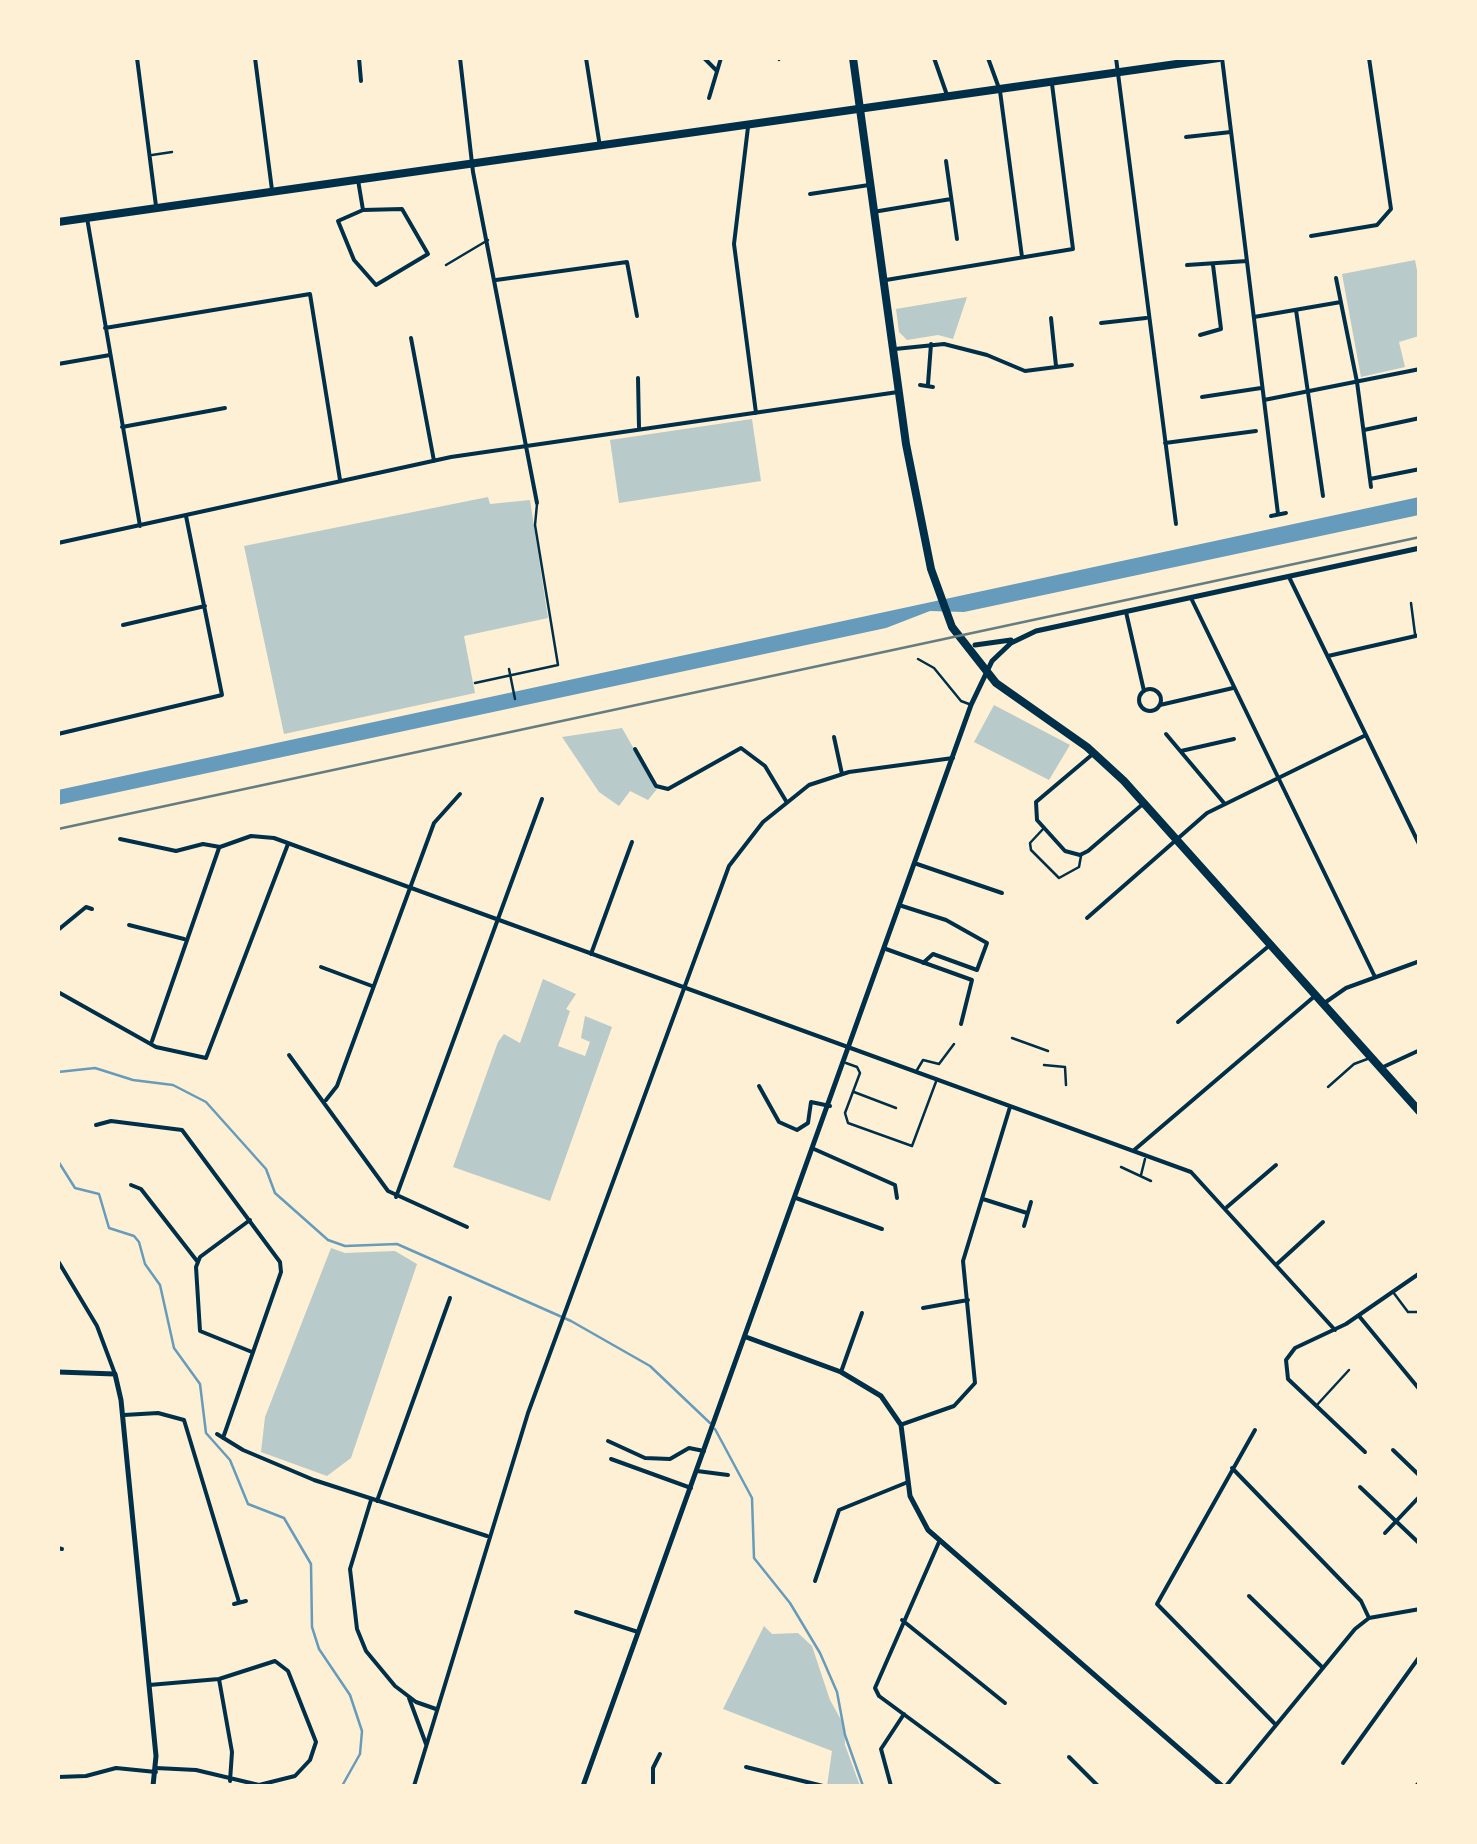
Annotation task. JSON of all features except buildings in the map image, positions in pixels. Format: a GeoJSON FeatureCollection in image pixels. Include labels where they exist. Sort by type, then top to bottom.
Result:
{"type":"FeatureCollection","features":[{"type":"Feature","properties":{"kind":"main road"},"geometry":{"type":"LineString","coordinates":[[854,58],[890,349],[937,590],[961,641],[985,673],[1094,752],[1144,803],[1420,1112]]}},
{"type":"Feature","properties":{"kind":"main road"},"geometry":{"type":"LineString","coordinates":[[58,222],[1221,58]]}},
{"type":"Feature","properties":{"kind":"main road"},"geometry":{"type":"LineString","coordinates":[[961,641],[974,645]]}},
{"type":"Feature","properties":{"kind":"street"},"geometry":{"type":"LineString","coordinates":[[137,58],[156,207]]}},
{"type":"Feature","properties":{"kind":"street"},"geometry":{"type":"LineString","coordinates":[[255,58],[272,190]]}},
{"type":"Feature","properties":{"kind":"street"},"geometry":{"type":"LineString","coordinates":[[358,58],[361,80]]}},
{"type":"Feature","properties":{"kind":"street"},"geometry":{"type":"LineString","coordinates":[[460,58],[473,164],[537,503]]}},
{"type":"Feature","properties":{"kind":"street"},"geometry":{"type":"LineString","coordinates":[[586,58],[600,148]]}},
{"type":"Feature","properties":{"kind":"street"},"geometry":{"type":"LineString","coordinates":[[704,58],[717,71]]}},
{"type":"Feature","properties":{"kind":"street"},"geometry":{"type":"LineString","coordinates":[[709,98],[721,58]]}},
{"type":"Feature","properties":{"kind":"street"},"geometry":{"type":"LineString","coordinates":[[934,58],[947,98]]}},
{"type":"Feature","properties":{"kind":"street"},"geometry":{"type":"LineString","coordinates":[[988,58],[1000,91],[1022,257]]}},
{"type":"Feature","properties":{"kind":"street"},"geometry":{"type":"LineString","coordinates":[[1116,58],[1176,524]]}},
{"type":"Feature","properties":{"kind":"street"},"geometry":{"type":"LineString","coordinates":[[1221,58],[1278,514]]}},
{"type":"Feature","properties":{"kind":"street"},"geometry":{"type":"LineString","coordinates":[[1311,236],[1376,225],[1390,212],[1369,58]]}},
{"type":"Feature","properties":{"kind":"street"},"geometry":{"type":"LineString","coordinates":[[882,281],[1073,249],[1052,82]]}},
{"type":"Feature","properties":{"kind":"street"},"geometry":{"type":"LineString","coordinates":[[748,127],[734,244],[756,413]]}},
{"type":"Feature","properties":{"kind":"street"},"geometry":{"type":"LineString","coordinates":[[1186,137],[1231,132]]}},
{"type":"Feature","properties":{"kind":"street"},"geometry":{"type":"LineString","coordinates":[[946,161],[957,239]]}},
{"type":"Feature","properties":{"kind":"street"},"geometry":{"type":"LineString","coordinates":[[358,178],[363,210]]}},
{"type":"Feature","properties":{"kind":"street"},"geometry":{"type":"LineString","coordinates":[[810,194],[869,185]]}},
{"type":"Feature","properties":{"kind":"street"},"geometry":{"type":"LineString","coordinates":[[873,212],[951,199]]}},
{"type":"Feature","properties":{"kind":"street"},"geometry":{"type":"LineString","coordinates":[[402,209],[428,254],[376,284],[354,260],[338,222],[363,210],[402,209]]}},
{"type":"Feature","properties":{"kind":"street"},"geometry":{"type":"LineString","coordinates":[[88,218],[140,526]]}},
{"type":"Feature","properties":{"kind":"street"},"geometry":{"type":"LineString","coordinates":[[1188,266],[1246,261]]}},
{"type":"Feature","properties":{"kind":"street"},"geometry":{"type":"LineString","coordinates":[[496,280],[628,262],[637,316]]}},
{"type":"Feature","properties":{"kind":"street"},"geometry":{"type":"LineString","coordinates":[[1200,335],[1221,328],[1213,265]]}},
{"type":"Feature","properties":{"kind":"street"},"geometry":{"type":"LineString","coordinates":[[1336,278],[1358,382],[1371,487]]}},
{"type":"Feature","properties":{"kind":"street"},"geometry":{"type":"LineString","coordinates":[[105,328],[310,294],[340,481]]}},
{"type":"Feature","properties":{"kind":"street"},"geometry":{"type":"LineString","coordinates":[[1254,317],[1341,302]]}},
{"type":"Feature","properties":{"kind":"street"},"geometry":{"type":"LineString","coordinates":[[1296,310],[1323,496]]}},
{"type":"Feature","properties":{"kind":"street"},"geometry":{"type":"LineString","coordinates":[[1101,323],[1148,318]]}},
{"type":"Feature","properties":{"kind":"street"},"geometry":{"type":"LineString","coordinates":[[1041,326],[1049,321],[1056,368]]}},
{"type":"Feature","properties":{"kind":"street"},"geometry":{"type":"LineString","coordinates":[[411,338],[434,461]]}},
{"type":"Feature","properties":{"kind":"street"},"geometry":{"type":"LineString","coordinates":[[890,349],[932,344],[987,355],[1018,370],[1072,366]]}},
{"type":"Feature","properties":{"kind":"street"},"geometry":{"type":"LineString","coordinates":[[920,386],[931,386],[932,344]]}},
{"type":"Feature","properties":{"kind":"street"},"geometry":{"type":"LineString","coordinates":[[58,364],[110,356]]}},
{"type":"Feature","properties":{"kind":"street"},"geometry":{"type":"LineString","coordinates":[[1264,400],[1420,369]]}},
{"type":"Feature","properties":{"kind":"street"},"geometry":{"type":"LineString","coordinates":[[638,378],[640,430]]}},
{"type":"Feature","properties":{"kind":"street"},"geometry":{"type":"LineString","coordinates":[[1202,397],[1262,388]]}},
{"type":"Feature","properties":{"kind":"street"},"geometry":{"type":"LineString","coordinates":[[58,544],[434,461],[898,392]]}},
{"type":"Feature","properties":{"kind":"street"},"geometry":{"type":"LineString","coordinates":[[122,428],[225,408]]}},
{"type":"Feature","properties":{"kind":"street"},"geometry":{"type":"LineString","coordinates":[[1364,430],[1420,418]]}},
{"type":"Feature","properties":{"kind":"street"},"geometry":{"type":"LineString","coordinates":[[1166,442],[1256,431]]}},
{"type":"Feature","properties":{"kind":"street"},"geometry":{"type":"LineString","coordinates":[[1370,479],[1420,468]]}},
{"type":"Feature","properties":{"kind":"street"},"geometry":{"type":"LineString","coordinates":[[1271,516],[1286,513]]}},
{"type":"Feature","properties":{"kind":"street"},"geometry":{"type":"LineString","coordinates":[[58,734],[222,696],[186,516]]}},
{"type":"Feature","properties":{"kind":"street"},"geometry":{"type":"LineString","coordinates":[[974,645],[1420,548]]}},
{"type":"Feature","properties":{"kind":"street"},"geometry":{"type":"LineString","coordinates":[[1288,576],[1420,846]]}},
{"type":"Feature","properties":{"kind":"street"},"geometry":{"type":"LineString","coordinates":[[1191,598],[1375,977]]}},
{"type":"Feature","properties":{"kind":"street"},"geometry":{"type":"LineString","coordinates":[[123,625],[206,606]]}},
{"type":"Feature","properties":{"kind":"street"},"geometry":{"type":"LineString","coordinates":[[1126,612],[1144,690]]}},
{"type":"Feature","properties":{"kind":"street"},"geometry":{"type":"LineString","coordinates":[[1328,656],[1417,635]]}},
{"type":"Feature","properties":{"kind":"street"},"geometry":{"type":"LineString","coordinates":[[584,1786],[846,1063],[971,704],[998,655],[1020,638]]}},
{"type":"Feature","properties":{"kind":"street"},"geometry":{"type":"LineString","coordinates":[[1144,690],[1139,696],[1141,707],[1151,711],[1235,688]]}},
{"type":"Feature","properties":{"kind":"street"},"geometry":{"type":"LineString","coordinates":[[1144,690],[1158,692],[1160,706]]}},
{"type":"Feature","properties":{"kind":"street"},"geometry":{"type":"LineString","coordinates":[[1166,734],[1224,804]]}},
{"type":"Feature","properties":{"kind":"street"},"geometry":{"type":"LineString","coordinates":[[1087,918],[1177,838],[1224,804],[1366,735]]}},
{"type":"Feature","properties":{"kind":"street"},"geometry":{"type":"LineString","coordinates":[[834,737],[842,774]]}},
{"type":"Feature","properties":{"kind":"street"},"geometry":{"type":"LineString","coordinates":[[1181,751],[1234,739]]}},
{"type":"Feature","properties":{"kind":"street"},"geometry":{"type":"LineString","coordinates":[[658,789],[668,790],[738,748],[759,759],[786,801]]}},
{"type":"Feature","properties":{"kind":"street"},"geometry":{"type":"LineString","coordinates":[[635,749],[658,789]]}},
{"type":"Feature","properties":{"kind":"street"},"geometry":{"type":"LineString","coordinates":[[1094,752],[1036,802],[1034,812],[1065,851],[1081,854],[1144,803]]}},
{"type":"Feature","properties":{"kind":"street"},"geometry":{"type":"LineString","coordinates":[[414,1786],[488,1536],[558,1328],[729,866],[754,832],[786,801],[809,786],[842,774],[953,758]]}},
{"type":"Feature","properties":{"kind":"street"},"geometry":{"type":"LineString","coordinates":[[650,797],[658,789]]}},
{"type":"Feature","properties":{"kind":"street"},"geometry":{"type":"LineString","coordinates":[[326,1100],[337,1086],[436,819],[460,794]]}},
{"type":"Feature","properties":{"kind":"street"},"geometry":{"type":"LineString","coordinates":[[396,1197],[542,799]]}},
{"type":"Feature","properties":{"kind":"street"},"geometry":{"type":"LineString","coordinates":[[130,842],[133,835]]}},
{"type":"Feature","properties":{"kind":"street"},"geometry":{"type":"LineString","coordinates":[[120,839],[170,852],[204,844],[220,847],[256,835],[288,844],[1198,1175],[1335,1330]]}},
{"type":"Feature","properties":{"kind":"street"},"geometry":{"type":"LineString","coordinates":[[592,954],[632,842]]}},
{"type":"Feature","properties":{"kind":"street"},"geometry":{"type":"LineString","coordinates":[[58,992],[116,1028],[156,1047],[199,1060],[210,1054],[288,844]]}},
{"type":"Feature","properties":{"kind":"street"},"geometry":{"type":"LineString","coordinates":[[152,1042],[184,939],[220,847]]}},
{"type":"Feature","properties":{"kind":"street"},"geometry":{"type":"LineString","coordinates":[[917,864],[1002,893]]}},
{"type":"Feature","properties":{"kind":"street"},"geometry":{"type":"LineString","coordinates":[[58,930],[88,905]]}},
{"type":"Feature","properties":{"kind":"street"},"geometry":{"type":"LineString","coordinates":[[902,906],[946,920],[987,943],[977,970],[933,954],[923,962]]}},
{"type":"Feature","properties":{"kind":"street"},"geometry":{"type":"LineString","coordinates":[[130,925],[137,929],[149,926],[184,939]]}},
{"type":"Feature","properties":{"kind":"street"},"geometry":{"type":"LineString","coordinates":[[135,938],[137,929]]}},
{"type":"Feature","properties":{"kind":"street"},"geometry":{"type":"LineString","coordinates":[[1178,1022],[1270,944]]}},
{"type":"Feature","properties":{"kind":"street"},"geometry":{"type":"LineString","coordinates":[[886,949],[972,980],[960,1024]]}},
{"type":"Feature","properties":{"kind":"street"},"geometry":{"type":"LineString","coordinates":[[1323,1004],[1375,977],[1420,961]]}},
{"type":"Feature","properties":{"kind":"street"},"geometry":{"type":"LineString","coordinates":[[321,967],[372,986]]}},
{"type":"Feature","properties":{"kind":"street"},"geometry":{"type":"LineString","coordinates":[[1132,1152],[1316,995]]}},
{"type":"Feature","properties":{"kind":"street"},"geometry":{"type":"LineString","coordinates":[[1380,1068],[1420,1050]]}},
{"type":"Feature","properties":{"kind":"street"},"geometry":{"type":"LineString","coordinates":[[289,1055],[396,1197],[467,1227]]}},
{"type":"Feature","properties":{"kind":"street"},"geometry":{"type":"LineString","coordinates":[[758,1086],[779,1122],[797,1130],[808,1124],[811,1102],[830,1106]]}},
{"type":"Feature","properties":{"kind":"street"},"geometry":{"type":"LineString","coordinates":[[902,1425],[954,1406],[975,1383],[964,1261],[1010,1107]]}},
{"type":"Feature","properties":{"kind":"street"},"geometry":{"type":"LineString","coordinates":[[96,1125],[111,1121],[182,1130],[282,1269],[220,1436],[276,1464],[374,1501],[488,1536]]}},
{"type":"Feature","properties":{"kind":"street"},"geometry":{"type":"LineString","coordinates":[[814,1149],[895,1185],[897,1198]]}},
{"type":"Feature","properties":{"kind":"street"},"geometry":{"type":"LineString","coordinates":[[1227,1207],[1276,1165]]}},
{"type":"Feature","properties":{"kind":"street"},"geometry":{"type":"LineString","coordinates":[[132,1185],[141,1190],[197,1261],[200,1331],[252,1352]]}},
{"type":"Feature","properties":{"kind":"street"},"geometry":{"type":"LineString","coordinates":[[796,1198],[882,1229]]}},
{"type":"Feature","properties":{"kind":"street"},"geometry":{"type":"LineString","coordinates":[[984,1199],[1028,1213]]}},
{"type":"Feature","properties":{"kind":"street"},"geometry":{"type":"LineString","coordinates":[[1024,1226],[1031,1202]]}},
{"type":"Feature","properties":{"kind":"street"},"geometry":{"type":"LineString","coordinates":[[197,1261],[250,1220]]}},
{"type":"Feature","properties":{"kind":"street"},"geometry":{"type":"LineString","coordinates":[[1277,1264],[1323,1222]]}},
{"type":"Feature","properties":{"kind":"street"},"geometry":{"type":"LineString","coordinates":[[58,1261],[97,1326],[115,1374],[124,1416],[156,1770],[154,1786]]}},
{"type":"Feature","properties":{"kind":"street"},"geometry":{"type":"LineString","coordinates":[[1365,1452],[1288,1379],[1286,1360],[1295,1348],[1335,1330],[1420,1273]]}},
{"type":"Feature","properties":{"kind":"street"},"geometry":{"type":"LineString","coordinates":[[436,1710],[409,1698],[370,1657],[352,1612],[352,1558],[450,1298]]}},
{"type":"Feature","properties":{"kind":"street"},"geometry":{"type":"LineString","coordinates":[[923,1308],[968,1300]]}},
{"type":"Feature","properties":{"kind":"street"},"geometry":{"type":"LineString","coordinates":[[841,1372],[862,1312]]}},
{"type":"Feature","properties":{"kind":"street"},"geometry":{"type":"LineString","coordinates":[[1358,1316],[1418,1392]]}},
{"type":"Feature","properties":{"kind":"street"},"geometry":{"type":"LineString","coordinates":[[746,1337],[841,1372],[872,1388],[902,1425],[914,1509],[938,1542],[1224,1786],[1369,1618],[1419,1609]]}},
{"type":"Feature","properties":{"kind":"street"},"geometry":{"type":"LineString","coordinates":[[58,1372],[115,1374]]}},
{"type":"Feature","properties":{"kind":"street"},"geometry":{"type":"LineString","coordinates":[[124,1416],[168,1414],[186,1423],[240,1602]]}},
{"type":"Feature","properties":{"kind":"street"},"geometry":{"type":"LineString","coordinates":[[1255,1430],[1156,1604],[1276,1725]]}},
{"type":"Feature","properties":{"kind":"street"},"geometry":{"type":"LineString","coordinates":[[608,1441],[646,1458],[670,1460],[689,1448],[704,1451]]}},
{"type":"Feature","properties":{"kind":"street"},"geometry":{"type":"LineString","coordinates":[[1393,1450],[1420,1476]]}},
{"type":"Feature","properties":{"kind":"street"},"geometry":{"type":"LineString","coordinates":[[612,1460],[691,1488]]}},
{"type":"Feature","properties":{"kind":"street"},"geometry":{"type":"LineString","coordinates":[[1232,1468],[1361,1601],[1369,1618]]}},
{"type":"Feature","properties":{"kind":"street"},"geometry":{"type":"LineString","coordinates":[[697,1471],[728,1475]]}},
{"type":"Feature","properties":{"kind":"street"},"geometry":{"type":"LineString","coordinates":[[816,1581],[839,1510],[908,1482]]}},
{"type":"Feature","properties":{"kind":"street"},"geometry":{"type":"LineString","coordinates":[[1360,1487],[1420,1544]]}},
{"type":"Feature","properties":{"kind":"street"},"geometry":{"type":"LineString","coordinates":[[1385,1533],[1420,1496]]}},
{"type":"Feature","properties":{"kind":"street"},"geometry":{"type":"LineString","coordinates":[[938,1542],[875,1688],[1001,1786]]}},
{"type":"Feature","properties":{"kind":"street"},"geometry":{"type":"LineString","coordinates":[[1249,1596],[1323,1668]]}},
{"type":"Feature","properties":{"kind":"street"},"geometry":{"type":"LineString","coordinates":[[576,1612],[638,1632]]}},
{"type":"Feature","properties":{"kind":"street"},"geometry":{"type":"LineString","coordinates":[[902,1620],[1005,1703]]}},
{"type":"Feature","properties":{"kind":"street"},"geometry":{"type":"LineString","coordinates":[[1343,1764],[1420,1656]]}},
{"type":"Feature","properties":{"kind":"street"},"geometry":{"type":"LineString","coordinates":[[58,1777],[92,1775],[116,1768],[196,1770],[259,1785],[295,1776],[310,1760],[316,1742],[290,1674],[280,1663],[270,1661],[220,1678],[149,1686]]}},
{"type":"Feature","properties":{"kind":"street"},"geometry":{"type":"LineString","coordinates":[[220,1678],[232,1752],[230,1781]]}},
{"type":"Feature","properties":{"kind":"street"},"geometry":{"type":"LineString","coordinates":[[409,1698],[426,1744]]}},
{"type":"Feature","properties":{"kind":"street"},"geometry":{"type":"LineString","coordinates":[[891,1786],[881,1749],[904,1714]]}},
{"type":"Feature","properties":{"kind":"street"},"geometry":{"type":"LineString","coordinates":[[653,1786],[653,1768],[660,1754]]}},
{"type":"Feature","properties":{"kind":"street"},"geometry":{"type":"LineString","coordinates":[[1069,1757],[1098,1786]]}},
{"type":"Feature","properties":{"kind":"street"},"geometry":{"type":"LineString","coordinates":[[746,1768],[823,1786]]}},
{"type":"Feature","properties":{"kind":"lane"},"geometry":{"type":"LineString","coordinates":[[150,156],[172,152]]}},
{"type":"Feature","properties":{"kind":"lane"},"geometry":{"type":"LineString","coordinates":[[446,265],[488,240]]}},
{"type":"Feature","properties":{"kind":"lane"},"geometry":{"type":"LineString","coordinates":[[475,683],[558,665],[536,529],[537,503]]}},
{"type":"Feature","properties":{"kind":"lane"},"geometry":{"type":"LineString","coordinates":[[1411,603],[1417,635]]}},
{"type":"Feature","properties":{"kind":"lane"},"geometry":{"type":"LineString","coordinates":[[918,659],[934,668],[960,701],[971,704]]}},
{"type":"Feature","properties":{"kind":"lane"},"geometry":{"type":"LineString","coordinates":[[509,669],[514,699]]}},
{"type":"Feature","properties":{"kind":"lane"},"geometry":{"type":"LineString","coordinates":[[1045,828],[1030,843],[1031,850],[1059,878],[1079,867],[1081,854]]}},
{"type":"Feature","properties":{"kind":"lane"},"geometry":{"type":"LineString","coordinates":[[1012,1038],[1048,1051]]}},
{"type":"Feature","properties":{"kind":"lane"},"geometry":{"type":"LineString","coordinates":[[916,1071],[923,1060],[939,1064],[954,1044]]}},
{"type":"Feature","properties":{"kind":"lane"},"geometry":{"type":"LineString","coordinates":[[1328,1087],[1354,1064],[1371,1057]]}},
{"type":"Feature","properties":{"kind":"lane"},"geometry":{"type":"LineString","coordinates":[[846,1063],[859,1070],[844,1113],[848,1123],[912,1146],[937,1079]]}},
{"type":"Feature","properties":{"kind":"lane"},"geometry":{"type":"LineString","coordinates":[[1044,1064],[1065,1067],[1066,1085]]}},
{"type":"Feature","properties":{"kind":"lane"},"geometry":{"type":"LineString","coordinates":[[853,1091],[896,1108]]}},
{"type":"Feature","properties":{"kind":"lane"},"geometry":{"type":"LineString","coordinates":[[1141,1176],[1146,1156]]}},
{"type":"Feature","properties":{"kind":"lane"},"geometry":{"type":"LineString","coordinates":[[1121,1167],[1151,1181]]}},
{"type":"Feature","properties":{"kind":"lane"},"geometry":{"type":"LineString","coordinates":[[1392,1292],[1408,1312],[1420,1312]]}},
{"type":"Feature","properties":{"kind":"lane"},"geometry":{"type":"LineString","coordinates":[[1315,1407],[1349,1370]]}},
{"type":"Feature","properties":{"kind":"shaded area"},"geometry":{"type":"Polygon","coordinates":[[[1415,260],[1419,336],[1399,342],[1405,367],[1361,377],[1342,274],[1415,260]]]}},
{"type":"Feature","properties":{"kind":"shaded area"},"geometry":{"type":"Polygon","coordinates":[[[967,297],[953,339],[938,335],[907,340],[899,332],[896,309],[967,297]]]}},
{"type":"Feature","properties":{"kind":"shaded area"},"geometry":{"type":"Polygon","coordinates":[[[752,419],[761,481],[619,503],[610,440],[752,419]]]}},
{"type":"Feature","properties":{"kind":"shaded area"},"geometry":{"type":"Polygon","coordinates":[[[488,497],[490,504],[530,500],[548,618],[464,636],[475,693],[284,734],[244,546],[488,497]]]}},
{"type":"Feature","properties":{"kind":"shaded area"},"geometry":{"type":"Polygon","coordinates":[[[994,705],[1070,745],[1049,780],[974,742],[994,705]]]}},
{"type":"Feature","properties":{"kind":"shaded area"},"geometry":{"type":"Polygon","coordinates":[[[622,728],[657,789],[648,800],[630,791],[619,806],[599,792],[562,737],[622,728]]]}},
{"type":"Feature","properties":{"kind":"shaded area"},"geometry":{"type":"Polygon","coordinates":[[[543,979],[576,994],[566,1009],[570,1011],[558,1046],[585,1056],[590,1042],[581,1038],[585,1016],[612,1027],[550,1201],[453,1167],[498,1042],[504,1034],[520,1043],[543,979]]]}},
{"type":"Feature","properties":{"kind":"shaded area"},"geometry":{"type":"Polygon","coordinates":[[[331,1248],[345,1253],[395,1251],[417,1264],[351,1458],[327,1476],[261,1452],[265,1417],[331,1248]]]}},
{"type":"Feature","properties":{"kind":"shaded area"},"geometry":{"type":"Polygon","coordinates":[[[764,1626],[772,1634],[798,1633],[812,1646],[830,1700],[844,1725],[845,1745],[860,1786],[827,1786],[832,1751],[723,1709],[764,1626]]]}},
{"type":"Feature","properties":{"kind":"water"},"geometry":{"type":"Polygon","coordinates":[[[1419,497],[1419,515],[964,612],[930,611],[886,628],[58,805],[58,790],[1419,497]]]}},
{"type":"Feature","properties":{"kind":"waterway"},"geometry":{"type":"LineString","coordinates":[[58,1072],[95,1068],[133,1080],[173,1085],[206,1102],[266,1169],[275,1193],[328,1240],[345,1246],[397,1244],[571,1321],[650,1366],[710,1423]]}},
{"type":"Feature","properties":{"kind":"waterway"},"geometry":{"type":"LineString","coordinates":[[58,1161],[75,1188],[99,1194],[109,1228],[134,1236],[139,1242],[145,1264],[160,1285],[174,1348],[200,1384],[206,1433],[230,1460],[248,1504],[284,1518],[311,1564],[312,1627],[319,1649],[350,1695],[362,1731],[360,1754],[342,1786]]}},
{"type":"Feature","properties":{"kind":"waterway"},"geometry":{"type":"LineString","coordinates":[[715,1429],[752,1498],[754,1558],[790,1603],[820,1653],[837,1692],[845,1735],[863,1786]]}},
{"type":"Feature","properties":{"kind":"tram line"},"geometry":{"type":"LineString","coordinates":[[58,829],[1420,537]]}}]}
